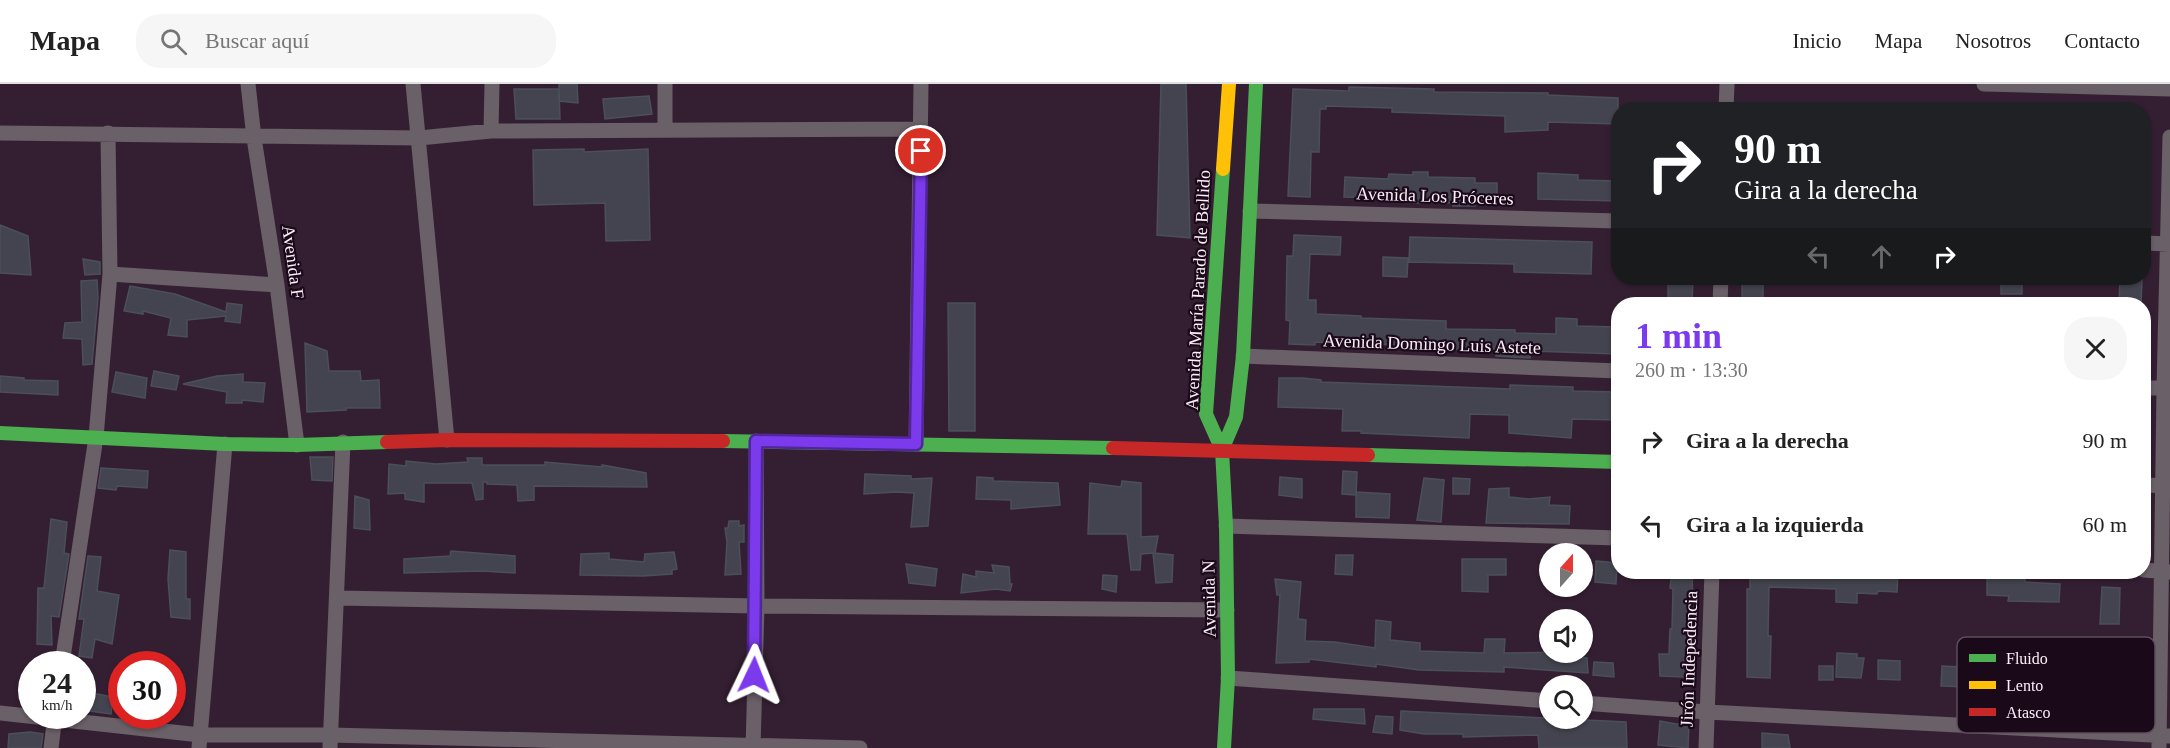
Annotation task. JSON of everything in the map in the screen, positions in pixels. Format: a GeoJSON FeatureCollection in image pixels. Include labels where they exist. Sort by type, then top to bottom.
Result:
{"type":"FeatureCollection","features":[{"type":"Feature","properties":{"kind":"street","name":"Avenida F"},"geometry":{"type":"LineString","coordinates":[[248,84],[297,445]]}},
{"type":"Feature","properties":{"kind":"street"},"geometry":{"type":"LineString","coordinates":[[413,84],[447,440]]}},
{"type":"Feature","properties":{"kind":"street"},"geometry":{"type":"LineString","coordinates":[[491,131],[492,84]]}},
{"type":"Feature","properties":{"kind":"street"},"geometry":{"type":"LineString","coordinates":[[665,84],[665,130]]}},
{"type":"Feature","properties":{"kind":"street"},"geometry":{"type":"LineString","coordinates":[[916,444],[921,84]]}},
{"type":"Feature","properties":{"kind":"street","name":"Avenida María Parado de Bellido"},"geometry":{"type":"LineString","coordinates":[[1222,450],[1206,414],[1229,84]]}},
{"type":"Feature","properties":{"kind":"street"},"geometry":{"type":"LineString","coordinates":[[1222,450],[1236,417],[1243,356],[1256,84]]}},
{"type":"Feature","properties":{"kind":"street"},"geometry":{"type":"LineString","coordinates":[[1726,102],[1727,84]]}},
{"type":"Feature","properties":{"kind":"street"},"geometry":{"type":"LineString","coordinates":[[1984,84],[2170,90]]}},
{"type":"Feature","properties":{"kind":"street"},"geometry":{"type":"LineString","coordinates":[[0,133],[108,133],[254,138],[419,138],[491,131],[921,129]]}},
{"type":"Feature","properties":{"kind":"street"},"geometry":{"type":"LineString","coordinates":[[64,651],[96,437],[110,274],[108,133]]}},
{"type":"Feature","properties":{"kind":"street"},"geometry":{"type":"LineString","coordinates":[[2049,733],[2163,740],[2170,137]]}},
{"type":"Feature","properties":{"kind":"street","name":"Avenida Los Próceres"},"geometry":{"type":"LineString","coordinates":[[1250,211],[1611,221]]}},
{"type":"Feature","properties":{"kind":"street"},"geometry":{"type":"LineString","coordinates":[[2151,243],[2169,244]]}},
{"type":"Feature","properties":{"kind":"street"},"geometry":{"type":"LineString","coordinates":[[110,274],[277,285]]}},
{"type":"Feature","properties":{"kind":"street","name":"Avenida Domingo Luis Astete"},"geometry":{"type":"LineString","coordinates":[[1243,356],[1611,371]]}},
{"type":"Feature","properties":{"kind":"street"},"geometry":{"type":"LineString","coordinates":[[2151,387],[2167,388]]}},
{"type":"Feature","properties":{"kind":"street"},"geometry":{"type":"LineString","coordinates":[[0,433],[225,444],[297,445],[447,440],[756,441],[1222,450],[1611,462]]}},
{"type":"Feature","properties":{"kind":"street"},"geometry":{"type":"LineString","coordinates":[[753,746],[756,441]]}},
{"type":"Feature","properties":{"kind":"street"},"geometry":{"type":"LineString","coordinates":[[330,742],[343,442]]}},
{"type":"Feature","properties":{"kind":"street"},"geometry":{"type":"LineString","coordinates":[[199,741],[225,444]]}},
{"type":"Feature","properties":{"kind":"street","name":"Avenida N"},"geometry":{"type":"LineString","coordinates":[[1222,450],[1226,526],[1228,678],[1224,748]]}},
{"type":"Feature","properties":{"kind":"street"},"geometry":{"type":"LineString","coordinates":[[2151,485],[2166,486]]}},
{"type":"Feature","properties":{"kind":"street"},"geometry":{"type":"LineString","coordinates":[[1226,526],[1611,538]]}},
{"type":"Feature","properties":{"kind":"street"},"geometry":{"type":"LineString","coordinates":[[2151,571],[2166,572]]}},
{"type":"Feature","properties":{"kind":"street","name":"Jirón Indepedencia"},"geometry":{"type":"LineString","coordinates":[[1706,748],[1712,579]]}},
{"type":"Feature","properties":{"kind":"street"},"geometry":{"type":"LineString","coordinates":[[337,598],[756,606],[1227,610]]}},
{"type":"Feature","properties":{"kind":"street"},"geometry":{"type":"LineString","coordinates":[[1228,678],[1539,700]]}},
{"type":"Feature","properties":{"kind":"street"},"geometry":{"type":"LineString","coordinates":[[1593,704],[1957,727]]}},
{"type":"Feature","properties":{"kind":"street"},"geometry":{"type":"LineString","coordinates":[[0,713],[18,714]]}},
{"type":"Feature","properties":{"kind":"street"},"geometry":{"type":"LineString","coordinates":[[96,724],[199,741],[860,748]]}},
{"type":"Feature","properties":{"kind":"street"},"geometry":{"type":"LineString","coordinates":[[51,748],[53,729]]}},
{"type":"Feature","properties":{"kind":"building"},"geometry":{"type":"Polygon","coordinates":[[[559,84],[577,84],[578,103],[559,101],[559,84]]]}},
{"type":"Feature","properties":{"kind":"building"},"geometry":{"type":"Polygon","coordinates":[[[1161,84],[1186,84],[1190,238],[1157,235],[1161,84]]]}},
{"type":"Feature","properties":{"kind":"building"},"geometry":{"type":"Polygon","coordinates":[[[1349,87],[1434,89],[1434,92],[1548,93],[1548,95],[1618,98],[1618,102],[1611,102],[1611,124],[1548,122],[1548,130],[1505,132],[1505,116],[1392,112],[1392,108],[1326,106],[1326,109],[1320,109],[1319,152],[1311,152],[1310,197],[1288,196],[1293,89],[1349,91],[1349,87]]]}},
{"type":"Feature","properties":{"kind":"building"},"geometry":{"type":"Polygon","coordinates":[[[514,89],[559,89],[560,119],[516,119],[514,89]]]}},
{"type":"Feature","properties":{"kind":"building"},"geometry":{"type":"Polygon","coordinates":[[[649,96],[652,114],[605,119],[603,99],[649,96]]]}},
{"type":"Feature","properties":{"kind":"building"},"geometry":{"type":"Polygon","coordinates":[[[584,149],[584,152],[648,149],[650,240],[606,241],[605,203],[534,205],[533,150],[584,149]]]}},
{"type":"Feature","properties":{"kind":"building"},"geometry":{"type":"Polygon","coordinates":[[[1413,172],[1428,172],[1428,177],[1475,178],[1475,183],[1497,183],[1497,202],[1475,202],[1475,206],[1453,206],[1453,203],[1412,203],[1388,201],[1388,198],[1344,197],[1345,177],[1388,179],[1389,174],[1413,175],[1413,172]]]}},
{"type":"Feature","properties":{"kind":"building"},"geometry":{"type":"Polygon","coordinates":[[[1538,173],[1578,175],[1578,180],[1611,181],[1611,201],[1538,199],[1538,173]]]}},
{"type":"Feature","properties":{"kind":"building"},"geometry":{"type":"Polygon","coordinates":[[[0,225],[28,236],[31,275],[0,273],[0,225]]]}},
{"type":"Feature","properties":{"kind":"building"},"geometry":{"type":"Polygon","coordinates":[[[1294,235],[1341,237],[1340,255],[1310,254],[1308,300],[1316,300],[1316,314],[1446,321],[1446,329],[1515,330],[1515,333],[1556,334],[1556,318],[1577,319],[1577,326],[1611,327],[1611,354],[1531,351],[1530,358],[1496,356],[1497,349],[1427,349],[1427,346],[1315,342],[1315,345],[1289,344],[1290,321],[1286,320],[1287,256],[1293,256],[1294,235]]]}},
{"type":"Feature","properties":{"kind":"building"},"geometry":{"type":"Polygon","coordinates":[[[1410,237],[1592,242],[1591,274],[1514,272],[1514,264],[1409,262],[1410,237]]]}},
{"type":"Feature","properties":{"kind":"building"},"geometry":{"type":"Polygon","coordinates":[[[1383,257],[1408,258],[1407,277],[1383,276],[1383,257]]]}},
{"type":"Feature","properties":{"kind":"building"},"geometry":{"type":"Polygon","coordinates":[[[83,259],[100,262],[100,274],[85,275],[83,259]]]}},
{"type":"Feature","properties":{"kind":"building"},"geometry":{"type":"Polygon","coordinates":[[[97,280],[98,298],[92,364],[83,365],[82,339],[63,338],[65,323],[82,322],[81,281],[97,280]]]}},
{"type":"Feature","properties":{"kind":"building"},"geometry":{"type":"Polygon","coordinates":[[[1668,285],[1693,285],[1692,297],[1668,297],[1668,285]]]}},
{"type":"Feature","properties":{"kind":"building"},"geometry":{"type":"Polygon","coordinates":[[[1742,285],[1763,285],[1763,297],[1742,297],[1742,285]]]}},
{"type":"Feature","properties":{"kind":"building"},"geometry":{"type":"Polygon","coordinates":[[[2001,285],[2022,285],[2022,294],[2001,294],[2001,285]]]}},
{"type":"Feature","properties":{"kind":"building"},"geometry":{"type":"Polygon","coordinates":[[[2120,285],[2142,285],[2141,297],[2119,297],[2120,285]]]}},
{"type":"Feature","properties":{"kind":"building"},"geometry":{"type":"Polygon","coordinates":[[[130,286],[175,294],[226,312],[227,303],[242,305],[240,323],[225,321],[226,316],[187,320],[187,337],[168,335],[171,318],[143,311],[143,314],[124,311],[130,286]]]}},
{"type":"Feature","properties":{"kind":"building"},"geometry":{"type":"Polygon","coordinates":[[[948,303],[975,303],[975,431],[949,431],[948,303]]]}},
{"type":"Feature","properties":{"kind":"building"},"geometry":{"type":"Polygon","coordinates":[[[305,343],[327,351],[329,371],[360,371],[361,381],[379,380],[380,408],[346,408],[346,410],[307,412],[305,343]]]}},
{"type":"Feature","properties":{"kind":"building"},"geometry":{"type":"Polygon","coordinates":[[[154,371],[179,376],[176,390],[151,386],[154,371]]]}},
{"type":"Feature","properties":{"kind":"building"},"geometry":{"type":"Polygon","coordinates":[[[116,372],[147,378],[145,398],[112,392],[116,372]]]}},
{"type":"Feature","properties":{"kind":"building"},"geometry":{"type":"Polygon","coordinates":[[[243,374],[243,382],[265,383],[263,402],[242,400],[242,403],[226,403],[227,392],[183,384],[217,376],[243,374]]]}},
{"type":"Feature","properties":{"kind":"building"},"geometry":{"type":"Polygon","coordinates":[[[0,376],[24,378],[24,380],[58,381],[58,395],[0,392],[0,376]]]}},
{"type":"Feature","properties":{"kind":"building"},"geometry":{"type":"Polygon","coordinates":[[[1279,378],[1303,378],[1321,380],[1321,382],[1510,389],[1510,385],[1573,387],[1573,391],[1611,392],[1611,420],[1572,419],[1571,438],[1509,433],[1509,415],[1470,414],[1469,438],[1342,431],[1343,409],[1278,407],[1279,378]]]}},
{"type":"Feature","properties":{"kind":"building"},"geometry":{"type":"Polygon","coordinates":[[[310,457],[333,457],[332,481],[312,480],[310,457]]]}},
{"type":"Feature","properties":{"kind":"building"},"geometry":{"type":"Polygon","coordinates":[[[467,458],[482,458],[482,465],[545,465],[545,462],[602,467],[602,465],[646,473],[647,487],[534,486],[534,500],[518,501],[517,485],[487,484],[487,482],[483,482],[483,499],[476,500],[472,483],[424,483],[424,502],[405,499],[405,493],[388,494],[389,464],[406,466],[406,461],[436,464],[468,462],[467,458]]]}},
{"type":"Feature","properties":{"kind":"building"},"geometry":{"type":"Polygon","coordinates":[[[101,468],[148,471],[147,488],[117,486],[116,490],[98,488],[101,468]]]}},
{"type":"Feature","properties":{"kind":"building"},"geometry":{"type":"Polygon","coordinates":[[[1343,471],[1357,472],[1356,495],[1342,494],[1343,471]]]}},
{"type":"Feature","properties":{"kind":"building"},"geometry":{"type":"Polygon","coordinates":[[[865,474],[911,476],[911,479],[932,478],[928,526],[911,527],[914,493],[864,494],[865,474]]]}},
{"type":"Feature","properties":{"kind":"building"},"geometry":{"type":"Polygon","coordinates":[[[977,477],[993,478],[993,481],[1058,483],[1060,505],[1011,509],[1011,500],[976,499],[977,477]]]}},
{"type":"Feature","properties":{"kind":"building"},"geometry":{"type":"Polygon","coordinates":[[[1280,477],[1302,479],[1302,498],[1279,495],[1280,477]]]}},
{"type":"Feature","properties":{"kind":"building"},"geometry":{"type":"Polygon","coordinates":[[[1424,478],[1444,480],[1441,522],[1417,520],[1424,478]]]}},
{"type":"Feature","properties":{"kind":"building"},"geometry":{"type":"Polygon","coordinates":[[[1453,478],[1470,479],[1469,494],[1453,494],[1453,478]]]}},
{"type":"Feature","properties":{"kind":"building"},"geometry":{"type":"Polygon","coordinates":[[[1122,481],[1141,483],[1141,537],[1158,536],[1155,553],[1173,555],[1172,582],[1156,583],[1153,553],[1141,554],[1140,570],[1131,570],[1127,534],[1088,534],[1090,483],[1121,487],[1122,481]]]}},
{"type":"Feature","properties":{"kind":"building"},"geometry":{"type":"Polygon","coordinates":[[[1509,488],[1509,497],[1529,499],[1550,497],[1549,505],[1570,506],[1569,524],[1486,523],[1489,489],[1509,488]]]}},
{"type":"Feature","properties":{"kind":"building"},"geometry":{"type":"Polygon","coordinates":[[[1356,492],[1390,494],[1389,518],[1356,517],[1356,492]]]}},
{"type":"Feature","properties":{"kind":"building"},"geometry":{"type":"Polygon","coordinates":[[[355,496],[369,500],[370,530],[354,528],[355,496]]]}},
{"type":"Feature","properties":{"kind":"building"},"geometry":{"type":"Polygon","coordinates":[[[51,519],[67,522],[64,553],[69,554],[59,617],[51,616],[52,645],[37,644],[38,588],[44,588],[51,519]]]}},
{"type":"Feature","properties":{"kind":"building"},"geometry":{"type":"Polygon","coordinates":[[[729,521],[739,521],[739,526],[744,525],[744,542],[739,542],[741,574],[725,575],[727,542],[725,528],[728,528],[729,521]]]}},
{"type":"Feature","properties":{"kind":"building"},"geometry":{"type":"Polygon","coordinates":[[[170,550],[186,552],[186,599],[190,599],[190,619],[171,617],[168,579],[170,550]]]}},
{"type":"Feature","properties":{"kind":"building"},"geometry":{"type":"Polygon","coordinates":[[[451,551],[515,556],[515,573],[482,571],[404,573],[404,559],[450,556],[451,551]]]}},
{"type":"Feature","properties":{"kind":"building"},"geometry":{"type":"Polygon","coordinates":[[[674,552],[677,569],[672,570],[672,574],[580,575],[581,554],[609,553],[609,559],[644,562],[645,554],[674,552]]]}},
{"type":"Feature","properties":{"kind":"building"},"geometry":{"type":"Polygon","coordinates":[[[1336,555],[1353,555],[1352,575],[1335,574],[1336,555]]]}},
{"type":"Feature","properties":{"kind":"building"},"geometry":{"type":"Polygon","coordinates":[[[88,556],[101,557],[97,591],[119,595],[112,644],[95,639],[93,651],[80,651],[84,619],[79,619],[88,556]]]}},
{"type":"Feature","properties":{"kind":"building"},"geometry":{"type":"Polygon","coordinates":[[[1462,559],[1506,559],[1506,575],[1488,575],[1488,592],[1462,591],[1462,559]]]}},
{"type":"Feature","properties":{"kind":"building"},"geometry":{"type":"Polygon","coordinates":[[[1596,561],[1611,562],[1611,579],[1616,579],[1616,584],[1595,582],[1596,561]]]}},
{"type":"Feature","properties":{"kind":"building"},"geometry":{"type":"Polygon","coordinates":[[[906,564],[937,569],[935,586],[909,583],[906,564]]]}},
{"type":"Feature","properties":{"kind":"building"},"geometry":{"type":"Polygon","coordinates":[[[992,565],[1009,567],[1010,584],[1012,584],[1010,591],[996,589],[961,593],[963,574],[976,577],[976,571],[994,573],[992,565]]]}},
{"type":"Feature","properties":{"kind":"building"},"geometry":{"type":"Polygon","coordinates":[[[1103,575],[1117,576],[1116,592],[1102,589],[1103,575]]]}},
{"type":"Feature","properties":{"kind":"building"},"geometry":{"type":"Polygon","coordinates":[[[1275,579],[1301,582],[1298,619],[1306,620],[1305,641],[1335,642],[1375,648],[1376,620],[1391,622],[1390,640],[1420,643],[1420,651],[1484,653],[1485,639],[1505,639],[1504,653],[1539,652],[1539,663],[1587,663],[1588,673],[1504,667],[1504,672],[1419,670],[1309,659],[1309,662],[1276,663],[1280,595],[1277,595],[1275,579]]]}},
{"type":"Feature","properties":{"kind":"building"},"geometry":{"type":"Polygon","coordinates":[[[1671,579],[1692,579],[1693,613],[1687,613],[1686,677],[1660,676],[1659,654],[1669,654],[1670,629],[1672,629],[1673,589],[1670,588],[1671,579]]]}},
{"type":"Feature","properties":{"kind":"building"},"geometry":{"type":"Polygon","coordinates":[[[1750,579],[1898,579],[1897,592],[1857,593],[1857,603],[1836,602],[1836,589],[1769,587],[1770,678],[1747,677],[1747,589],[1750,589],[1750,579]]]}},
{"type":"Feature","properties":{"kind":"building"},"geometry":{"type":"Polygon","coordinates":[[[1987,579],[2025,579],[2025,582],[2060,584],[2059,602],[2008,601],[2009,596],[1987,595],[1987,579]]]}},
{"type":"Feature","properties":{"kind":"building"},"geometry":{"type":"Polygon","coordinates":[[[2102,587],[2120,588],[2119,624],[2100,624],[2102,587]]]}},
{"type":"Feature","properties":{"kind":"building"},"geometry":{"type":"Polygon","coordinates":[[[1837,653],[1857,654],[1857,658],[1864,658],[1861,678],[1836,677],[1837,653]]]}},
{"type":"Feature","properties":{"kind":"building"},"geometry":{"type":"Polygon","coordinates":[[[1878,660],[1900,661],[1900,680],[1878,679],[1878,660]]]}},
{"type":"Feature","properties":{"kind":"building"},"geometry":{"type":"Polygon","coordinates":[[[1594,662],[1613,663],[1614,677],[1593,675],[1594,662]]]}},
{"type":"Feature","properties":{"kind":"building"},"geometry":{"type":"Polygon","coordinates":[[[1819,666],[1833,666],[1833,680],[1819,680],[1819,666]]]}},
{"type":"Feature","properties":{"kind":"building"},"geometry":{"type":"Polygon","coordinates":[[[1942,666],[1957,667],[1957,687],[1941,686],[1942,666]]]}},
{"type":"Feature","properties":{"kind":"building"},"geometry":{"type":"Polygon","coordinates":[[[96,694],[108,696],[108,714],[96,712],[96,694]]]}},
{"type":"Feature","properties":{"kind":"building"},"geometry":{"type":"Polygon","coordinates":[[[1314,709],[1364,709],[1365,724],[1313,719],[1314,709]]]}},
{"type":"Feature","properties":{"kind":"building"},"geometry":{"type":"Polygon","coordinates":[[[1401,711],[1539,718],[1539,729],[1593,729],[1593,720],[1626,722],[1627,748],[1539,748],[1538,735],[1463,737],[1463,734],[1424,734],[1400,730],[1401,711]]]}},
{"type":"Feature","properties":{"kind":"building"},"geometry":{"type":"Polygon","coordinates":[[[1376,716],[1393,717],[1392,734],[1373,732],[1376,716]]]}},
{"type":"Feature","properties":{"kind":"building"},"geometry":{"type":"Polygon","coordinates":[[[1660,721],[1676,724],[1689,723],[1688,748],[1658,745],[1660,721]]]}},
{"type":"Feature","properties":{"kind":"building"},"geometry":{"type":"Polygon","coordinates":[[[30,732],[43,734],[41,748],[8,748],[9,734],[30,732]]]}},
{"type":"Feature","properties":{"kind":"building"},"geometry":{"type":"Polygon","coordinates":[[[1762,733],[1788,735],[1790,748],[1762,748],[1762,733]]]}},
{"type":"Feature","properties":{"kind":"traffic: fast"},"geometry":{"type":"LineString","coordinates":[[1222,450],[1236,417],[1243,356],[1256,84]]}},
{"type":"Feature","properties":{"kind":"traffic: fast"},"geometry":{"type":"LineString","coordinates":[[1223,169],[1206,414],[1222,450],[1226,526],[1228,678],[1224,748]]}},
{"type":"Feature","properties":{"kind":"traffic: fast"},"geometry":{"type":"LineString","coordinates":[[0,433],[225,444],[297,445],[387,442]]}},
{"type":"Feature","properties":{"kind":"traffic: fast"},"geometry":{"type":"LineString","coordinates":[[723,441],[1113,448]]}},
{"type":"Feature","properties":{"kind":"traffic: fast"},"geometry":{"type":"LineString","coordinates":[[1368,455],[1611,462]]}},
{"type":"Feature","properties":{"kind":"traffic: slow"},"geometry":{"type":"LineString","coordinates":[[1223,169],[1229,84]]}},
{"type":"Feature","properties":{"kind":"traffic: jam"},"geometry":{"type":"LineString","coordinates":[[387,442],[447,440],[723,441]]}},
{"type":"Feature","properties":{"kind":"traffic: jam"},"geometry":{"type":"LineString","coordinates":[[1113,448],[1368,455]]}},
{"type":"Feature","properties":{"kind":"route"},"geometry":{"type":"LineString","coordinates":[[754,675],[756,441],[916,444],[921,151]]}}]}
